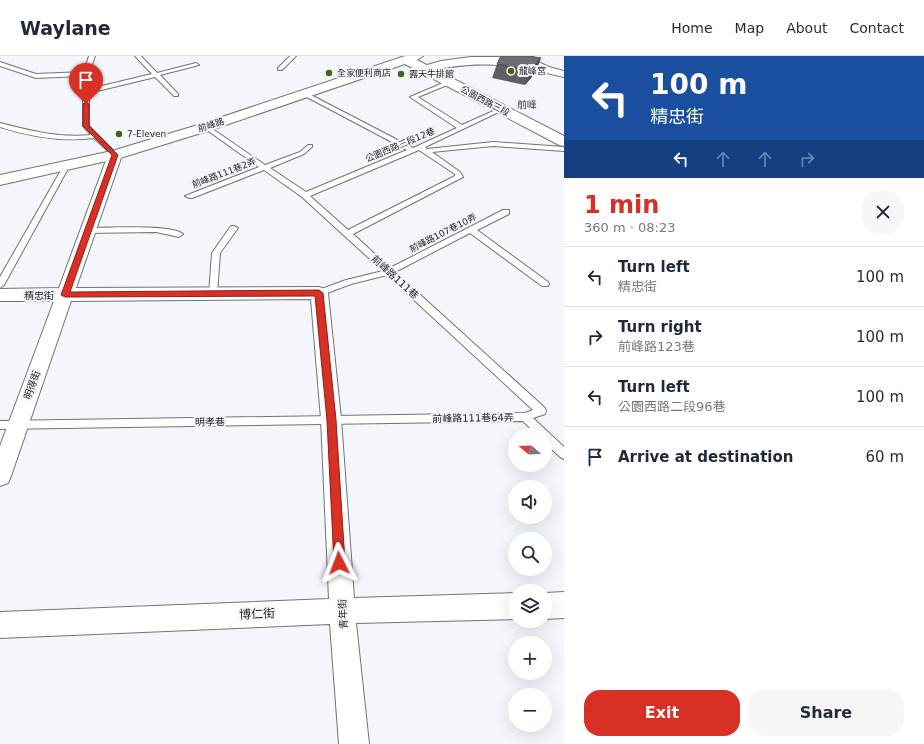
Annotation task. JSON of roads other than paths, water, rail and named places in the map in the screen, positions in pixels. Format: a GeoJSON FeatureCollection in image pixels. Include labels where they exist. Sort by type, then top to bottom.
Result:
{"type":"FeatureCollection","features":[{"type":"Feature","properties":{"kind":"main road","name":"公園西路三段"},"geometry":{"type":"LineString","coordinates":[[408,57],[424,69],[564,142]]}},
{"type":"Feature","properties":{"kind":"main road","name":"前峰路"},"geometry":{"type":"LineString","coordinates":[[0,180],[115,155],[206,127],[408,57]]}},
{"type":"Feature","properties":{"kind":"street"},"geometry":{"type":"LineString","coordinates":[[526,56],[533,63],[545,69]]}},
{"type":"Feature","properties":{"kind":"street"},"geometry":{"type":"LineString","coordinates":[[424,69],[467,59],[483,58],[520,63],[564,74]]}},
{"type":"Feature","properties":{"kind":"street","name":"明得街"},"geometry":{"type":"LineString","coordinates":[[0,476],[9,425],[65,295],[115,155]]}},
{"type":"Feature","properties":{"kind":"street","name":"精忠街"},"geometry":{"type":"LineString","coordinates":[[0,295],[319,293]]}},
{"type":"Feature","properties":{"kind":"street","name":"青年街"},"geometry":{"type":"LineString","coordinates":[[319,293],[331,420],[342,611],[354,744]]}},
{"type":"Feature","properties":{"kind":"street"},"geometry":{"type":"LineString","coordinates":[[552,606],[564,605]]}},
{"type":"Feature","properties":{"kind":"street","name":"博仁街"},"geometry":{"type":"LineString","coordinates":[[0,624],[508,606]]}},
{"type":"Feature","properties":{"kind":"lane"},"geometry":{"type":"LineString","coordinates":[[92,56],[86,74],[86,126],[115,155]]}},
{"type":"Feature","properties":{"kind":"lane"},"geometry":{"type":"LineString","coordinates":[[138,56],[176,95]]}},
{"type":"Feature","properties":{"kind":"lane"},"geometry":{"type":"LineString","coordinates":[[280,69],[293,56]]}},
{"type":"Feature","properties":{"kind":"lane"},"geometry":{"type":"LineString","coordinates":[[0,64],[36,76],[86,74]]}},
{"type":"Feature","properties":{"kind":"lane"},"geometry":{"type":"LineString","coordinates":[[86,92],[196,65]]}},
{"type":"Feature","properties":{"kind":"lane"},"geometry":{"type":"LineString","coordinates":[[450,82],[413,97],[462,128]]}},
{"type":"Feature","properties":{"kind":"lane"},"geometry":{"type":"LineString","coordinates":[[304,94],[412,150]]}},
{"type":"Feature","properties":{"kind":"lane","name":"公園西路三段12巷"},"geometry":{"type":"LineString","coordinates":[[423,149],[502,109]]}},
{"type":"Feature","properties":{"kind":"lane"},"geometry":{"type":"LineString","coordinates":[[0,125],[47,137],[69,139],[96,136]]}},
{"type":"Feature","properties":{"kind":"lane","name":"前峰路111巷"},"geometry":{"type":"LineString","coordinates":[[206,127],[305,195],[541,411],[525,417]]}},
{"type":"Feature","properties":{"kind":"lane","name":"公園西路三段12巷"},"geometry":{"type":"LineString","coordinates":[[305,195],[412,150],[493,144],[564,149]]}},
{"type":"Feature","properties":{"kind":"lane","name":"前峰路111巷2弄"},"geometry":{"type":"LineString","coordinates":[[189,196],[302,153],[310,146]]}},
{"type":"Feature","properties":{"kind":"lane"},"geometry":{"type":"LineString","coordinates":[[347,234],[459,177],[458,173],[423,149]]}},
{"type":"Feature","properties":{"kind":"lane"},"geometry":{"type":"LineString","coordinates":[[0,285],[68,165]]}},
{"type":"Feature","properties":{"kind":"lane","name":"前峰路107巷10弄"},"geometry":{"type":"LineString","coordinates":[[319,293],[349,282],[389,272],[506,212]]}},
{"type":"Feature","properties":{"kind":"lane"},"geometry":{"type":"LineString","coordinates":[[213,294],[216,253],[234,228]]}},
{"type":"Feature","properties":{"kind":"lane"},"geometry":{"type":"LineString","coordinates":[[88,232],[156,230],[178,234]]}},
{"type":"Feature","properties":{"kind":"lane"},"geometry":{"type":"LineString","coordinates":[[471,230],[545,284]]}},
{"type":"Feature","properties":{"kind":"lane"},"geometry":{"type":"LineString","coordinates":[[525,417],[536,428]]}},
{"type":"Feature","properties":{"kind":"lane","name":"前峰路111巷64弄"},"geometry":{"type":"LineString","coordinates":[[420,418],[525,417]]}},
{"type":"Feature","properties":{"kind":"lane","name":"明孝巷"},"geometry":{"type":"LineString","coordinates":[[9,425],[420,418]]}},
{"type":"Feature","properties":{"kind":"lane"},"geometry":{"type":"LineString","coordinates":[[552,443],[564,454]]}},
{"type":"Feature","properties":{"kind":"place","name":"龍峰宮"},"geometry":{"type":"Point","coordinates":[511,71]}},
{"type":"Feature","properties":{"kind":"place","name":"全家便利商店"},"geometry":{"type":"Point","coordinates":[329,73]}},
{"type":"Feature","properties":{"kind":"place","name":"露天牛排館"},"geometry":{"type":"Point","coordinates":[401,74]}},
{"type":"Feature","properties":{"kind":"place","name":"7-Eleven"},"geometry":{"type":"Point","coordinates":[119,134]}},
{"type":"Feature","properties":{"kind":"district","name":"前峰"},"geometry":{"type":"Point","coordinates":[527,104]}}]}
